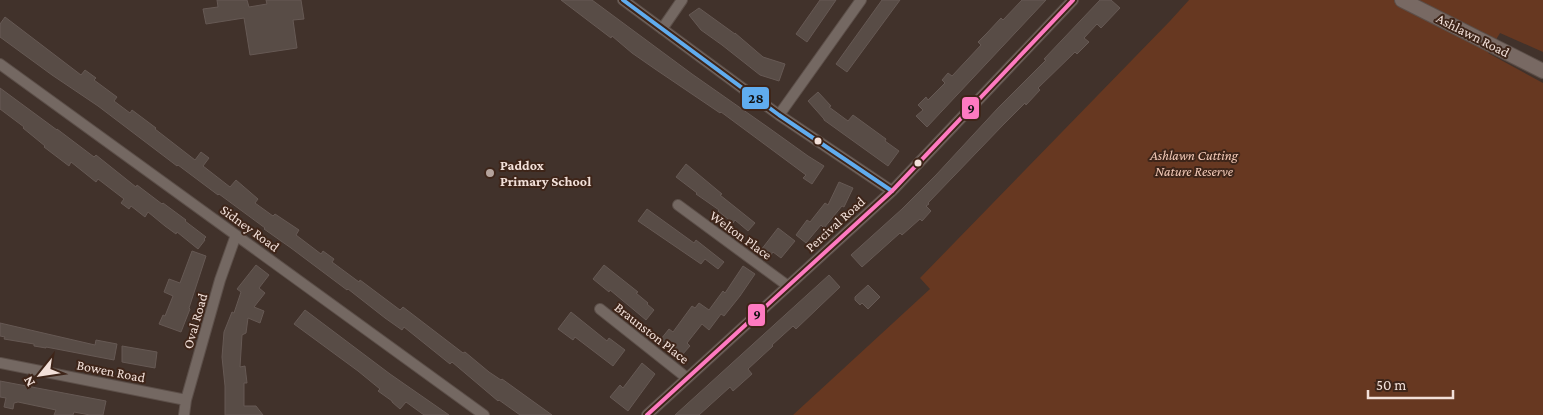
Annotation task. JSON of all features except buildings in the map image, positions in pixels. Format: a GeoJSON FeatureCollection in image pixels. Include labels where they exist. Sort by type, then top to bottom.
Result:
{"type":"FeatureCollection","features":[{"type":"Feature","properties":{"kind":"main road","name":"Ashlawn Road"},"geometry":{"type":"LineString","coordinates":[[1402,0],[1543,71]]}},
{"type":"Feature","properties":{"kind":"street"},"geometry":{"type":"LineString","coordinates":[[623,0],[779,115],[892,191]]}},
{"type":"Feature","properties":{"kind":"street"},"geometry":{"type":"LineString","coordinates":[[662,28],[682,0]]}},
{"type":"Feature","properties":{"kind":"street"},"geometry":{"type":"LineString","coordinates":[[779,115],[861,0]]}},
{"type":"Feature","properties":{"kind":"street","name":"Percival Road"},"geometry":{"type":"LineString","coordinates":[[647,415],[892,191],[1073,0]]}},
{"type":"Feature","properties":{"kind":"street","name":"Sidney Road"},"geometry":{"type":"LineString","coordinates":[[0,64],[484,415]]}},
{"type":"Feature","properties":{"kind":"street","name":"Welton Place"},"geometry":{"type":"LineString","coordinates":[[678,205],[788,286]]}},
{"type":"Feature","properties":{"kind":"street","name":"Oval Road"},"geometry":{"type":"LineString","coordinates":[[184,415],[186,400],[220,280],[236,235]]}},
{"type":"Feature","properties":{"kind":"street","name":"Braunston Place"},"geometry":{"type":"LineString","coordinates":[[600,309],[687,378]]}},
{"type":"Feature","properties":{"kind":"street","name":"Bowen Road"},"geometry":{"type":"LineString","coordinates":[[0,363],[186,400]]}},
{"type":"Feature","properties":{"kind":"green space","name":"Ashlawn Cutting Nature Reserve"},"geometry":{"type":"Polygon","coordinates":[[[1189,0],[1543,0],[1543,52],[1500,33],[1488,53],[1543,83],[1543,415],[793,415],[930,289],[920,278],[1189,0]]]}},
{"type":"Feature","properties":{"kind":"transit line","name":"28"},"geometry":{"type":"LineString","coordinates":[[623,0],[779,115],[892,191]]}},
{"type":"Feature","properties":{"kind":"transit line","name":"9"},"geometry":{"type":"LineString","coordinates":[[647,415],[892,191],[1073,0]]}},
{"type":"Feature","properties":{"kind":"place","name":"Paddox Primary School"},"geometry":{"type":"Point","coordinates":[490,173]}}]}
